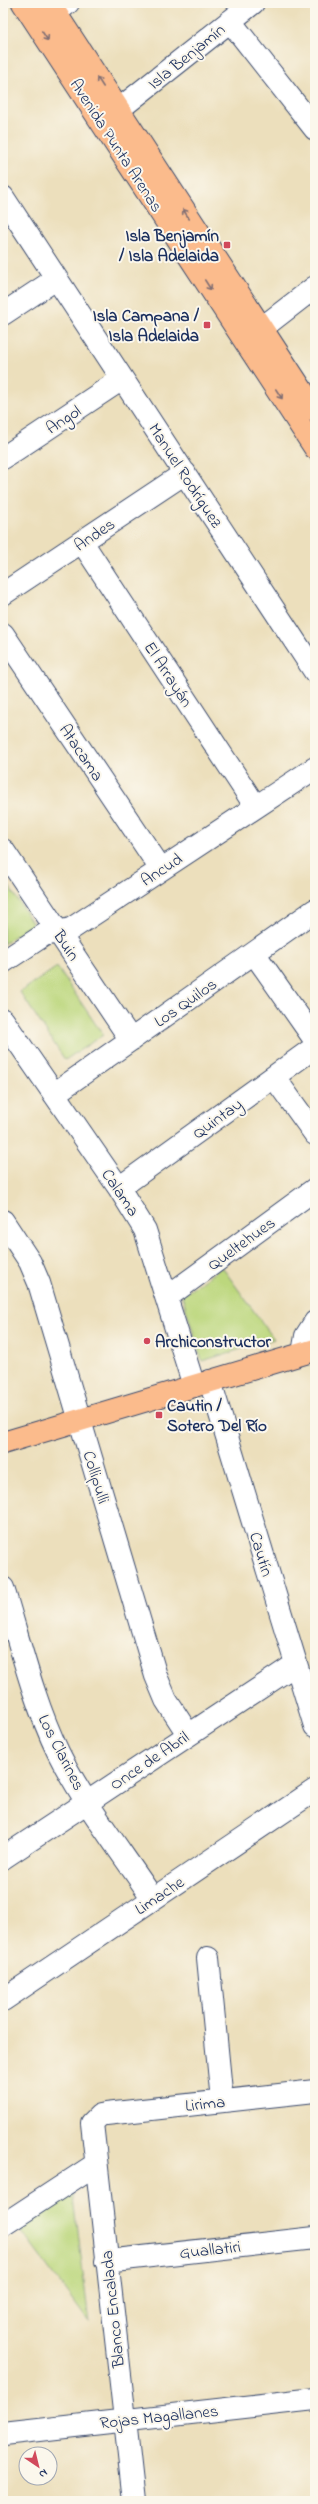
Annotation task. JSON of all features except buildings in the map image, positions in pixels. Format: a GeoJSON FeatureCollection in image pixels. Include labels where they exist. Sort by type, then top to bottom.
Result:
{"type":"FeatureCollection","features":[{"type":"Feature","properties":{"kind":"main road","name":"Avenida Punta Arenas"},"geometry":{"type":"LineString","coordinates":[[23,3],[315,448]]}},
{"type":"Feature","properties":{"kind":"main road"},"geometry":{"type":"LineString","coordinates":[[57,6],[118,110],[315,410]]}},
{"type":"Feature","properties":{"kind":"main road"},"geometry":{"type":"LineString","coordinates":[[3,1443],[309,1352]]}},
{"type":"Feature","properties":{"kind":"street","name":"Isla Benjamín"},"geometry":{"type":"LineString","coordinates":[[118,110],[253,3]]}},
{"type":"Feature","properties":{"kind":"street"},"geometry":{"type":"LineString","coordinates":[[230,21],[315,129]]}},
{"type":"Feature","properties":{"kind":"street","name":"Manuel Rodríguez"},"geometry":{"type":"LineString","coordinates":[[3,197],[315,672]]}},
{"type":"Feature","properties":{"kind":"street"},"geometry":{"type":"LineString","coordinates":[[3,314],[56,279]]}},
{"type":"Feature","properties":{"kind":"street"},"geometry":{"type":"LineString","coordinates":[[262,328],[315,287]]}},
{"type":"Feature","properties":{"kind":"street","name":"Angol"},"geometry":{"type":"LineString","coordinates":[[3,458],[122,379]]}},
{"type":"Feature","properties":{"kind":"street","name":"Andes"},"geometry":{"type":"LineString","coordinates":[[3,594],[184,473]]}},
{"type":"Feature","properties":{"kind":"street","name":"El Arrayán"},"geometry":{"type":"LineString","coordinates":[[82,542],[256,807]]}},
{"type":"Feature","properties":{"kind":"street","name":"Atacama"},"geometry":{"type":"LineString","coordinates":[[4,637],[161,869]]}},
{"type":"Feature","properties":{"kind":"street","name":"Ancud"},"geometry":{"type":"LineString","coordinates":[[3,962],[44,935],[71,929],[315,768]]}},
{"type":"Feature","properties":{"kind":"street","name":"Buin"},"geometry":{"type":"LineString","coordinates":[[3,850],[131,1040]]}},
{"type":"Feature","properties":{"kind":"street","name":"Los Quilos"},"geometry":{"type":"LineString","coordinates":[[54,1094],[315,910]]}},
{"type":"Feature","properties":{"kind":"street"},"geometry":{"type":"LineString","coordinates":[[254,953],[315,1040]]}},
{"type":"Feature","properties":{"kind":"street","name":"Calama"},"geometry":{"type":"LineString","coordinates":[[3,1020],[119,1188],[145,1230],[167,1297],[202,1384]]}},
{"type":"Feature","properties":{"kind":"street","name":"Quintay"},"geometry":{"type":"LineString","coordinates":[[119,1188],[315,1047]]}},
{"type":"Feature","properties":{"kind":"street"},"geometry":{"type":"LineString","coordinates":[[274,1077],[315,1134]]}},
{"type":"Feature","properties":{"kind":"street","name":"Queltehues"},"geometry":{"type":"LineString","coordinates":[[167,1297],[315,1189]]}},
{"type":"Feature","properties":{"kind":"street","name":"Collipulli"},"geometry":{"type":"LineString","coordinates":[[3,1221],[30,1262],[39,1283],[156,1676],[166,1700],[188,1734]]}},
{"type":"Feature","properties":{"kind":"street"},"geometry":{"type":"LineString","coordinates":[[309,1352],[306,1336],[315,1322]]}},
{"type":"Feature","properties":{"kind":"street","name":"Cautín"},"geometry":{"type":"LineString","coordinates":[[202,1384],[304,1676],[315,1726]]}},
{"type":"Feature","properties":{"kind":"street","name":"Los Clarines"},"geometry":{"type":"LineString","coordinates":[[3,1588],[46,1725],[68,1770],[153,1899]]}},
{"type":"Feature","properties":{"kind":"street","name":"Once de Abril"},"geometry":{"type":"LineString","coordinates":[[3,1858],[188,1734],[304,1676]]}},
{"type":"Feature","properties":{"kind":"street","name":"Limache"},"geometry":{"type":"LineString","coordinates":[[3,2000],[315,1790]]}},
{"type":"Feature","properties":{"kind":"street"},"geometry":{"type":"LineString","coordinates":[[208,1958],[222,2100]]}},
{"type":"Feature","properties":{"kind":"street","name":"Lirima"},"geometry":{"type":"LineString","coordinates":[[96,2118],[106,2114],[222,2100],[315,2091]]}},
{"type":"Feature","properties":{"kind":"street","name":"Blanco Encalada"},"geometry":{"type":"LineString","coordinates":[[96,2118],[92,2128],[134,2501]]}},
{"type":"Feature","properties":{"kind":"street"},"geometry":{"type":"LineString","coordinates":[[3,2225],[96,2164]]}},
{"type":"Feature","properties":{"kind":"street","name":"Guallatiri"},"geometry":{"type":"LineString","coordinates":[[106,2261],[315,2238]]}},
{"type":"Feature","properties":{"kind":"street","name":"Rojas Magallanes"},"geometry":{"type":"LineString","coordinates":[[3,2434],[315,2399]]}},
{"type":"Feature","properties":{"kind":"green space"},"geometry":{"type":"Polygon","coordinates":[[[3,877],[33,924],[3,944],[3,877]]]}},
{"type":"Feature","properties":{"kind":"green space"},"geometry":{"type":"Polygon","coordinates":[[[57,967],[103,1035],[65,1060],[20,992],[57,967]]]}},
{"type":"Feature","properties":{"kind":"green space"},"geometry":{"type":"Polygon","coordinates":[[[222,1267],[274,1339],[202,1361],[182,1296],[222,1267]]]}},
{"type":"Feature","properties":{"kind":"green space"},"geometry":{"type":"Polygon","coordinates":[[[72,2182],[89,2322],[12,2219],[72,2182]]]}},
{"type":"Feature","properties":{"kind":"place","name":"Isla Benjamín / Isla Adelaida"},"geometry":{"type":"Point","coordinates":[227,245]}},
{"type":"Feature","properties":{"kind":"place","name":"Isla Campana / Isla Adelaida"},"geometry":{"type":"Point","coordinates":[207,325]}},
{"type":"Feature","properties":{"kind":"place","name":"Archiconstructor"},"geometry":{"type":"Point","coordinates":[147,1341]}},
{"type":"Feature","properties":{"kind":"place","name":"Cautin / Sotero Del Río"},"geometry":{"type":"Point","coordinates":[159,1415]}}]}
